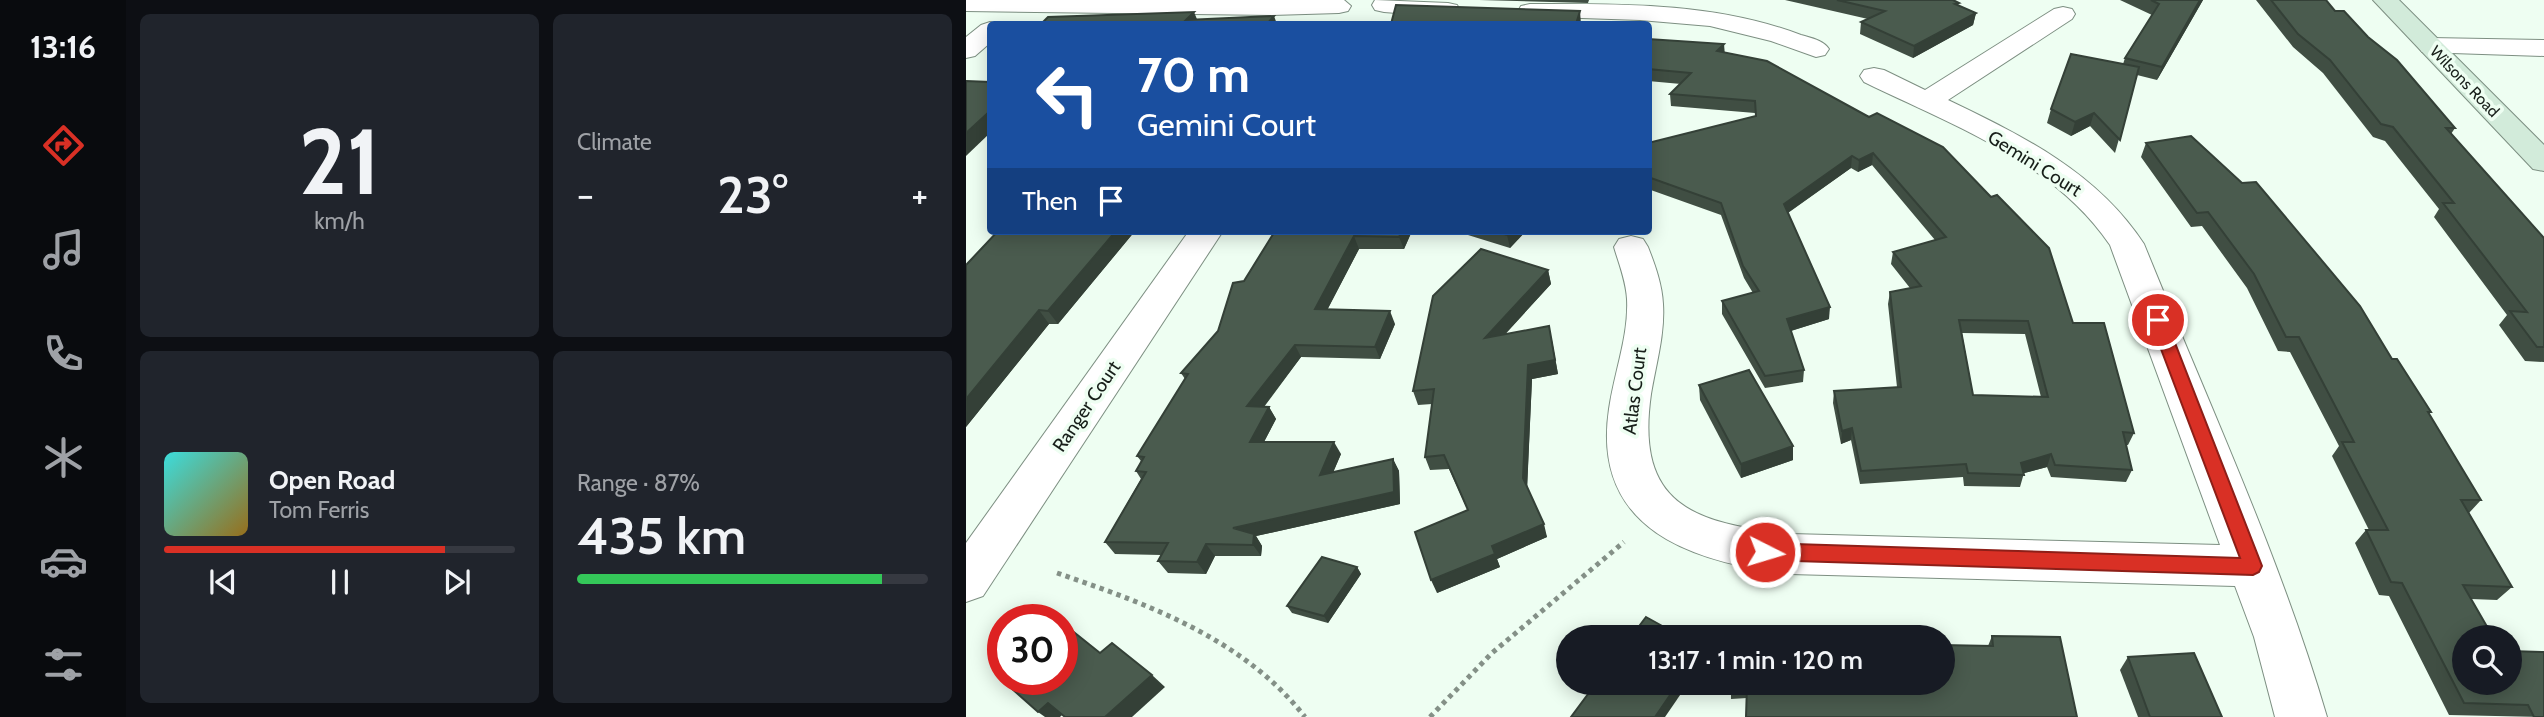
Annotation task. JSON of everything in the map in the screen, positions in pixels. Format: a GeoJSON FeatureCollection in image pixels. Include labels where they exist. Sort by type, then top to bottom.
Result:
{"type":"FeatureCollection","features":[{"type":"Feature","properties":{"kind":"street","name":"Wilsons Road"},"geometry":{"type":"LineString","coordinates":[[2385,0],[2544,162]]}},
{"type":"Feature","properties":{"kind":"street"},"geometry":{"type":"LineString","coordinates":[[966,4],[1272,8],[1357,13],[1475,10]]}},
{"type":"Feature","properties":{"kind":"street"},"geometry":{"type":"LineString","coordinates":[[1002,21],[1022,5]]}},
{"type":"Feature","properties":{"kind":"street"},"geometry":{"type":"LineString","coordinates":[[1502,11],[1693,15],[1769,30],[1816,48]]}},
{"type":"Feature","properties":{"kind":"street"},"geometry":{"type":"LineString","coordinates":[[1926,102],[2063,14]]}},
{"type":"Feature","properties":{"kind":"street"},"geometry":{"type":"LineString","coordinates":[[966,50],[987,32]]}},
{"type":"Feature","properties":{"kind":"street"},"geometry":{"type":"LineString","coordinates":[[2431,46],[2544,48]]}},
{"type":"Feature","properties":{"kind":"street","name":"Gemini Court"},"geometry":{"type":"LineString","coordinates":[[1874,76],[2020,149],[2049,168],[2088,196],[2109,217],[2127,244],[2253,566],[2279,637],[2301,717]]}},
{"type":"Feature","properties":{"kind":"street","name":"Ranger Court"},"geometry":{"type":"LineString","coordinates":[[966,581],[1203,235]]}},
{"type":"Feature","properties":{"kind":"street","name":"Atlas Court"},"geometry":{"type":"LineString","coordinates":[[1631,247],[1642,279],[1645,309],[1627,441],[1631,467],[1643,494],[1667,519],[1696,535],[1738,549],[1790,554],[2253,566]]}},
{"type":"Feature","properties":{"kind":"street","name":"Gemini Court"},"geometry":{"type":"LineString","coordinates":[[2279,637],[2330,717]]}},
{"type":"Feature","properties":{"kind":"path"},"geometry":{"type":"LineString","coordinates":[[1430,717],[1492,653],[1624,542]]}},
{"type":"Feature","properties":{"kind":"path"},"geometry":{"type":"LineString","coordinates":[[1057,573],[1121,594],[1200,632],[1259,667],[1305,717]]}},
{"type":"Feature","properties":{"kind":"building"},"geometry":{"type":"Polygon","coordinates":[[[1837,0],[1953,0],[1959,3],[1955,4],[1976,13],[1914,46],[1861,22],[1885,11],[1837,0]]]}},
{"type":"Feature","properties":{"kind":"building"},"geometry":{"type":"Polygon","coordinates":[[[2151,0],[2200,0],[2162,67],[2125,58],[2159,4],[2151,0]]]}},
{"type":"Feature","properties":{"kind":"building"},"geometry":{"type":"Polygon","coordinates":[[[2271,0],[2326,0],[2335,11],[2344,11],[2368,37],[2397,60],[2455,128],[2446,128],[2544,238],[2544,347],[2537,347],[2510,311],[2527,312],[2443,203],[2454,203],[2393,127],[2381,124],[2330,60],[2298,34],[2271,0]]]}},
{"type":"Feature","properties":{"kind":"building"},"geometry":{"type":"Polygon","coordinates":[[[1396,5],[1580,11],[1577,21],[1392,21],[1396,5]]]}},
{"type":"Feature","properties":{"kind":"building"},"geometry":{"type":"Polygon","coordinates":[[[1194,12],[1186,20],[1274,16],[1270,21],[1044,21],[1048,17],[1194,12]]]}},
{"type":"Feature","properties":{"kind":"building"},"geometry":{"type":"Polygon","coordinates":[[[1652,39],[1724,44],[1717,51],[1767,61],[1869,117],[1877,113],[1943,147],[1991,197],[1997,195],[2049,248],[2073,323],[2104,323],[2134,433],[2123,432],[2132,470],[2055,465],[2051,454],[2021,463],[2024,475],[1968,473],[1966,464],[1861,471],[1852,428],[1842,431],[1834,391],[1901,387],[1890,292],[1921,286],[1893,252],[1946,237],[1873,153],[1859,160],[1852,156],[1784,204],[1830,307],[1787,319],[1804,370],[1765,376],[1722,301],[1759,291],[1743,266],[1721,203],[1652,178],[1652,142],[1756,116],[1755,101],[1670,94],[1691,73],[1652,69],[1652,39]],[[1959,320],[1973,395],[2048,397],[2028,321],[1959,320]]]}},
{"type":"Feature","properties":{"kind":"building"},"geometry":{"type":"Polygon","coordinates":[[[2071,54],[2139,67],[2120,140],[2094,113],[2075,122],[2051,109],[2071,54]]]}},
{"type":"Feature","properties":{"kind":"building"},"geometry":{"type":"Polygon","coordinates":[[[966,81],[987,82],[987,114],[966,133],[966,81]]]}},
{"type":"Feature","properties":{"kind":"building"},"geometry":{"type":"Polygon","coordinates":[[[2191,136],[2242,183],[2256,182],[2360,306],[2392,359],[2397,359],[2431,412],[2428,412],[2481,500],[2461,500],[2512,587],[2463,585],[2486,625],[2452,625],[2452,680],[2402,583],[2391,582],[2366,530],[2388,530],[2342,442],[2354,442],[2299,337],[2286,337],[2254,274],[2208,212],[2197,213],[2146,143],[2191,136]]]}},
{"type":"Feature","properties":{"kind":"building"},"geometry":{"type":"Polygon","coordinates":[[[994,235],[1113,235],[1048,311],[1039,310],[966,399],[966,265],[994,235]]]}},
{"type":"Feature","properties":{"kind":"building"},"geometry":{"type":"Polygon","coordinates":[[[1273,235],[1400,235],[1354,236],[1315,309],[1390,311],[1375,347],[1295,345],[1247,406],[1269,407],[1250,442],[1334,442],[1320,475],[1393,459],[1394,492],[1233,528],[1254,534],[1253,545],[1206,544],[1197,562],[1158,561],[1168,543],[1105,542],[1146,472],[1136,471],[1144,457],[1137,456],[1188,374],[1181,373],[1218,331],[1233,283],[1244,281],[1273,235]]]}},
{"type":"Feature","properties":{"kind":"building"},"geometry":{"type":"Polygon","coordinates":[[[1481,249],[1548,270],[1485,338],[1549,326],[1555,360],[1528,365],[1523,478],[1544,524],[1492,546],[1495,554],[1431,580],[1415,532],[1468,510],[1444,455],[1425,457],[1434,389],[1413,391],[1433,296],[1481,249]]]}},
{"type":"Feature","properties":{"kind":"building"},"geometry":{"type":"Polygon","coordinates":[[[1749,370],[1793,446],[1741,464],[1699,385],[1749,370]]]}},
{"type":"Feature","properties":{"kind":"building"},"geometry":{"type":"Polygon","coordinates":[[[1322,557],[1357,567],[1324,616],[1287,606],[1322,557]]]}},
{"type":"Feature","properties":{"kind":"building"},"geometry":{"type":"Polygon","coordinates":[[[1646,617],[1660,625],[1640,625],[1646,617]]]}},
{"type":"Feature","properties":{"kind":"building"},"geometry":{"type":"Polygon","coordinates":[[[1078,635],[1100,653],[1112,643],[1152,675],[1105,717],[1065,717],[1048,703],[1038,712],[1019,695],[1078,695],[1078,635]]]}},
{"type":"Feature","properties":{"kind":"building"},"geometry":{"type":"Polygon","coordinates":[[[1992,636],[2060,637],[2077,717],[1746,717],[1747,695],[1955,695],[1955,645],[1993,646],[1992,636]]]}},
{"type":"Feature","properties":{"kind":"building"},"geometry":{"type":"Polygon","coordinates":[[[2522,651],[2544,652],[2544,717],[2534,717],[2528,705],[2464,703],[2460,695],[2522,695],[2522,651]]]}},
{"type":"Feature","properties":{"kind":"building"},"geometry":{"type":"Polygon","coordinates":[[[2194,653],[2222,717],[2150,717],[2128,657],[2194,653]]]}},
{"type":"Feature","properties":{"kind":"building"},"geometry":{"type":"Polygon","coordinates":[[[1587,695],[1670,695],[1655,717],[1571,717],[1587,695]]]}},
{"type":"Feature","properties":{"kind":"route"},"geometry":{"type":"LineString","coordinates":[[1765,552],[2253,566],[2158,320]]}}]}
